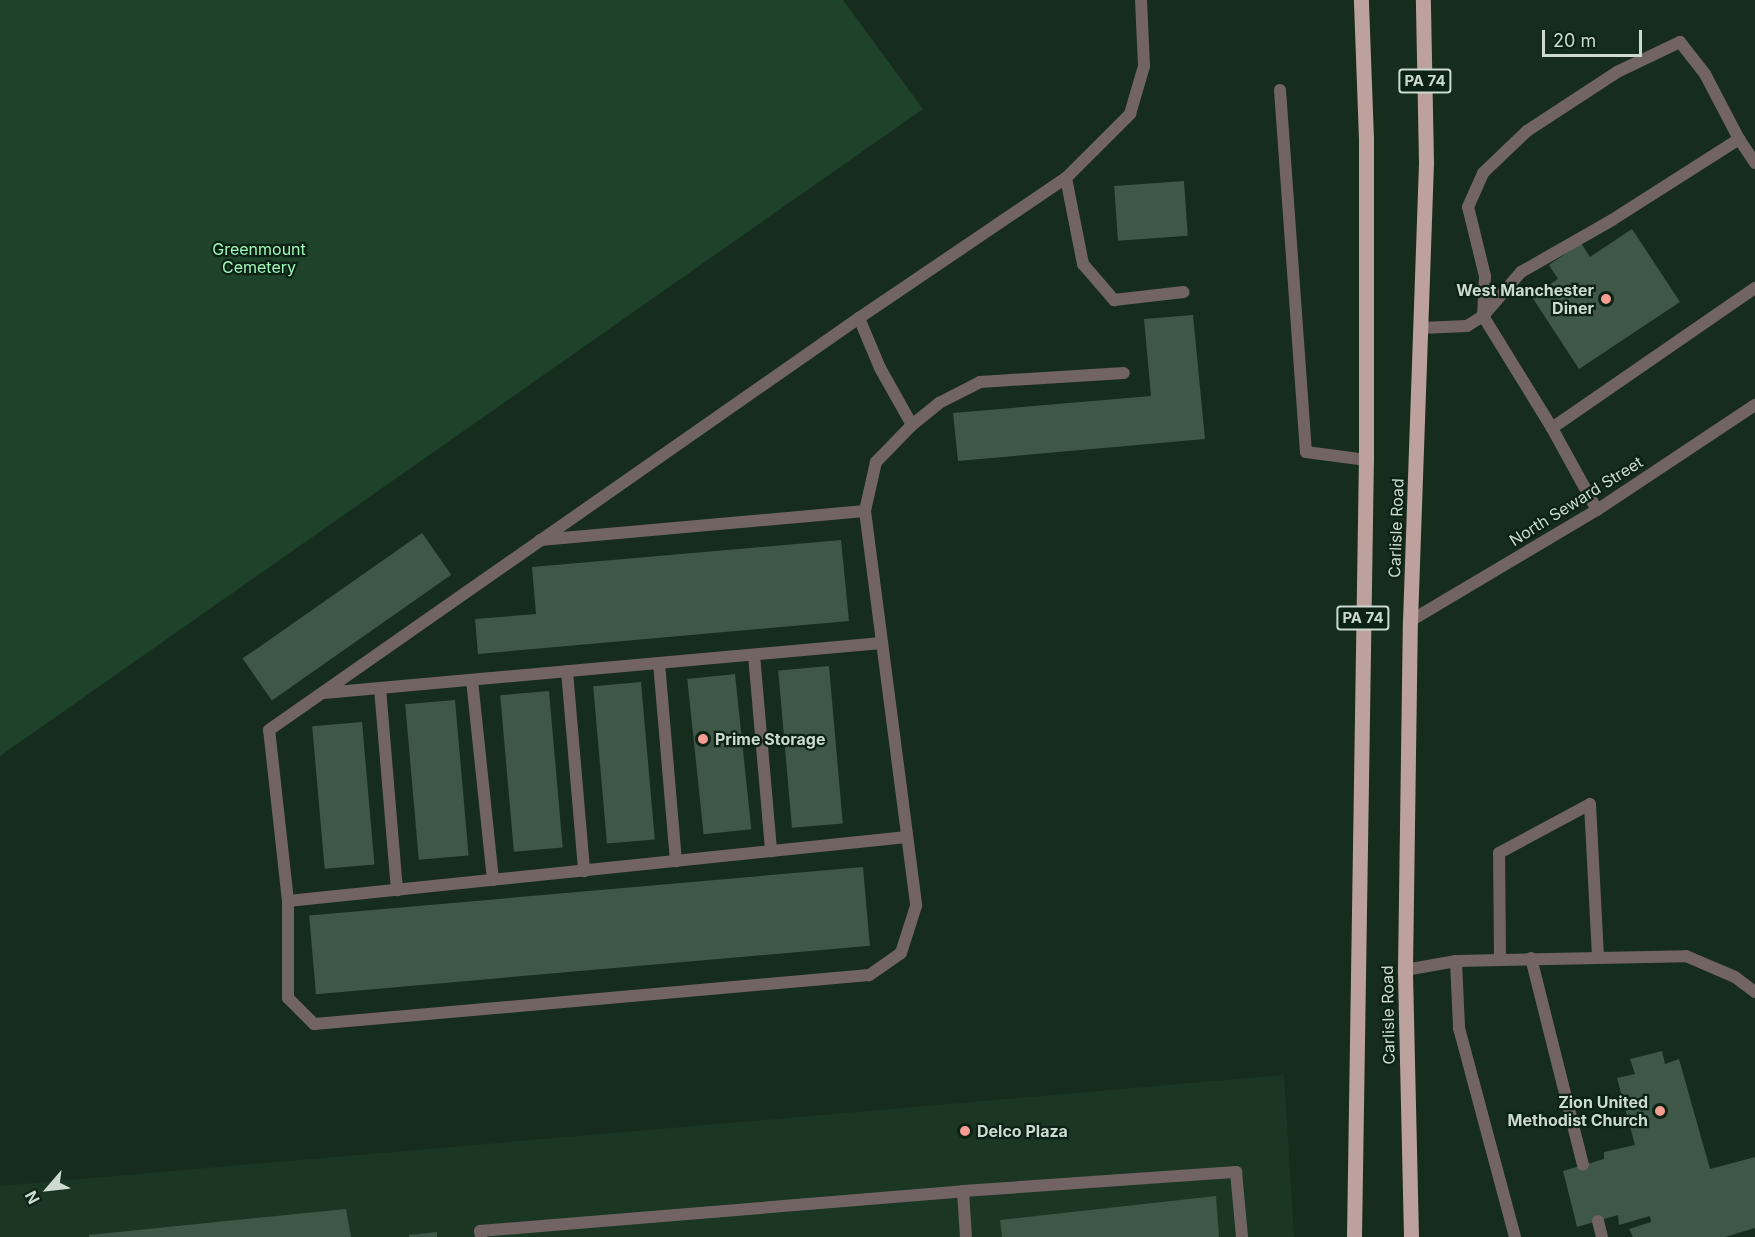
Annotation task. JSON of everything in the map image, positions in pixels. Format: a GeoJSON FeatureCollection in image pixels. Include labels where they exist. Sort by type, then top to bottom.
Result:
{"type":"FeatureCollection","features":[{"type":"Feature","properties":{"kind":"main road","name":"Carlisle Road"},"geometry":{"type":"LineString","coordinates":[[1354,1237],[1366,460],[1366,139],[1361,0]]}},
{"type":"Feature","properties":{"kind":"main road","name":"Carlisle Road"},"geometry":{"type":"LineString","coordinates":[[1411,1237],[1405,970],[1410,621],[1426,163],[1423,0]]}},
{"type":"Feature","properties":{"kind":"street"},"geometry":{"type":"LineString","coordinates":[[1124,374],[980,382],[939,403],[912,425],[876,462],[865,511],[916,906],[901,953],[869,975],[314,1024],[288,998],[288,901],[269,730],[859,318],[1066,178],[1130,114],[1144,66],[1141,0]]}},
{"type":"Feature","properties":{"kind":"street"},"geometry":{"type":"LineString","coordinates":[[1597,510],[1552,429],[1483,316],[1485,276],[1468,207],[1483,173],[1527,131],[1617,72],[1680,42],[1705,74],[1739,139],[1755,163]]}},
{"type":"Feature","properties":{"kind":"street"},"geometry":{"type":"LineString","coordinates":[[1280,90],[1306,452],[1366,460]]}},
{"type":"Feature","properties":{"kind":"street"},"geometry":{"type":"LineString","coordinates":[[1421,328],[1467,326],[1483,316],[1521,272],[1612,220],[1739,139]]}},
{"type":"Feature","properties":{"kind":"street"},"geometry":{"type":"LineString","coordinates":[[1066,178],[1083,264],[1114,300],[1184,292]]}},
{"type":"Feature","properties":{"kind":"street"},"geometry":{"type":"LineString","coordinates":[[1552,429],[1755,288]]}},
{"type":"Feature","properties":{"kind":"street"},"geometry":{"type":"LineString","coordinates":[[859,318],[880,368],[912,425]]}},
{"type":"Feature","properties":{"kind":"street","name":"North Seward Street"},"geometry":{"type":"LineString","coordinates":[[1410,621],[1597,510],[1755,405]]}},
{"type":"Feature","properties":{"kind":"street"},"geometry":{"type":"LineString","coordinates":[[539,540],[865,511]]}},
{"type":"Feature","properties":{"kind":"street"},"geometry":{"type":"LineString","coordinates":[[322,693],[882,643]]}},
{"type":"Feature","properties":{"kind":"street"},"geometry":{"type":"LineString","coordinates":[[754,655],[771,851]]}},
{"type":"Feature","properties":{"kind":"street"},"geometry":{"type":"LineString","coordinates":[[659,663],[676,861]]}},
{"type":"Feature","properties":{"kind":"street"},"geometry":{"type":"LineString","coordinates":[[567,671],[584,871]]}},
{"type":"Feature","properties":{"kind":"street"},"geometry":{"type":"LineString","coordinates":[[472,680],[493,880]]}},
{"type":"Feature","properties":{"kind":"street"},"geometry":{"type":"LineString","coordinates":[[380,688],[397,890]]}},
{"type":"Feature","properties":{"kind":"street"},"geometry":{"type":"LineString","coordinates":[[1500,959],[1499,853],[1590,804],[1598,956]]}},
{"type":"Feature","properties":{"kind":"street"},"geometry":{"type":"LineString","coordinates":[[288,901],[907,837]]}},
{"type":"Feature","properties":{"kind":"street"},"geometry":{"type":"LineString","coordinates":[[1405,970],[1456,961],[1598,956],[1686,956],[1735,977],[1755,992]]}},
{"type":"Feature","properties":{"kind":"street"},"geometry":{"type":"LineString","coordinates":[[1531,958],[1583,1165]]}},
{"type":"Feature","properties":{"kind":"street"},"geometry":{"type":"LineString","coordinates":[[1456,961],[1459,1028],[1515,1237]]}},
{"type":"Feature","properties":{"kind":"street"},"geometry":{"type":"LineString","coordinates":[[481,1237],[480,1231],[963,1191],[1236,1172],[1242,1237]]}},
{"type":"Feature","properties":{"kind":"street"},"geometry":{"type":"LineString","coordinates":[[963,1191],[966,1237]]}},
{"type":"Feature","properties":{"kind":"street"},"geometry":{"type":"LineString","coordinates":[[1598,1221],[1602,1237]]}},
{"type":"Feature","properties":{"kind":"shaded area","name":"Delco Plaza"},"geometry":{"type":"Polygon","coordinates":[[[1284,1075],[1294,1237],[0,1237],[0,1186],[1284,1075]]]}},
{"type":"Feature","properties":{"kind":"green space","name":"Greenmount Cemetery"},"geometry":{"type":"Polygon","coordinates":[[[0,0],[843,0],[923,109],[0,756],[0,0]]]}},
{"type":"Feature","properties":{"kind":"building"},"geometry":{"type":"Polygon","coordinates":[[[1184,181],[1188,236],[1118,241],[1114,186],[1184,181]]]}},
{"type":"Feature","properties":{"kind":"building","name":"West Manchester Diner"},"geometry":{"type":"Polygon","coordinates":[[[1632,229],[1680,302],[1579,369],[1532,297],[1558,279],[1549,265],[1581,243],[1590,257],[1632,229]]]}},
{"type":"Feature","properties":{"kind":"building"},"geometry":{"type":"Polygon","coordinates":[[[1193,315],[1205,439],[958,461],[953,413],[1151,396],[1144,319],[1193,315]]]}},
{"type":"Feature","properties":{"kind":"building"},"geometry":{"type":"Polygon","coordinates":[[[422,533],[451,575],[272,700],[243,659],[422,533]]]}},
{"type":"Feature","properties":{"kind":"building"},"geometry":{"type":"Polygon","coordinates":[[[841,540],[849,621],[478,654],[475,619],[536,614],[532,567],[841,540]]]}},
{"type":"Feature","properties":{"kind":"building"},"geometry":{"type":"Polygon","coordinates":[[[829,666],[843,823],[792,828],[778,670],[829,666]]]}},
{"type":"Feature","properties":{"kind":"building"},"geometry":{"type":"Polygon","coordinates":[[[735,674],[751,829],[704,834],[687,679],[735,674]]]}},
{"type":"Feature","properties":{"kind":"building"},"geometry":{"type":"Polygon","coordinates":[[[641,682],[655,839],[607,844],[593,686],[641,682]]]}},
{"type":"Feature","properties":{"kind":"building"},"geometry":{"type":"Polygon","coordinates":[[[549,691],[563,847],[514,852],[500,695],[549,691]]]}},
{"type":"Feature","properties":{"kind":"building"},"geometry":{"type":"Polygon","coordinates":[[[455,700],[469,855],[419,860],[405,704],[455,700]]]}},
{"type":"Feature","properties":{"kind":"building"},"geometry":{"type":"Polygon","coordinates":[[[362,722],[374,864],[325,869],[312,726],[362,722]]]}},
{"type":"Feature","properties":{"kind":"building"},"geometry":{"type":"Polygon","coordinates":[[[863,867],[870,946],[316,994],[309,915],[863,867]]]}},
{"type":"Feature","properties":{"kind":"building","name":"Zion United Methodist Church"},"geometry":{"type":"Polygon","coordinates":[[[1662,1051],[1665,1064],[1679,1059],[1710,1169],[1755,1157],[1755,1228],[1725,1237],[1633,1237],[1629,1229],[1651,1222],[1650,1216],[1619,1225],[1618,1215],[1577,1227],[1563,1171],[1604,1159],[1604,1152],[1635,1145],[1617,1078],[1635,1074],[1630,1059],[1662,1051]]]}},
{"type":"Feature","properties":{"kind":"building"},"geometry":{"type":"Polygon","coordinates":[[[1216,1196],[1219,1237],[1002,1237],[1000,1220],[1216,1196]]]}},
{"type":"Feature","properties":{"kind":"building"},"geometry":{"type":"Polygon","coordinates":[[[346,1209],[351,1237],[89,1237],[89,1235],[346,1209]]]}},
{"type":"Feature","properties":{"kind":"building"},"geometry":{"type":"Polygon","coordinates":[[[437,1232],[437,1237],[409,1237],[409,1235],[437,1232]]]}},
{"type":"Feature","properties":{"kind":"place","name":"West Manchester Diner"},"geometry":{"type":"Point","coordinates":[1606,299]}},
{"type":"Feature","properties":{"kind":"place","name":"Prime Storage"},"geometry":{"type":"Point","coordinates":[703,739]}},
{"type":"Feature","properties":{"kind":"place","name":"Zion United Methodist Church"},"geometry":{"type":"Point","coordinates":[1660,1111]}},
{"type":"Feature","properties":{"kind":"place","name":"Delco Plaza"},"geometry":{"type":"Point","coordinates":[965,1131]}}]}
